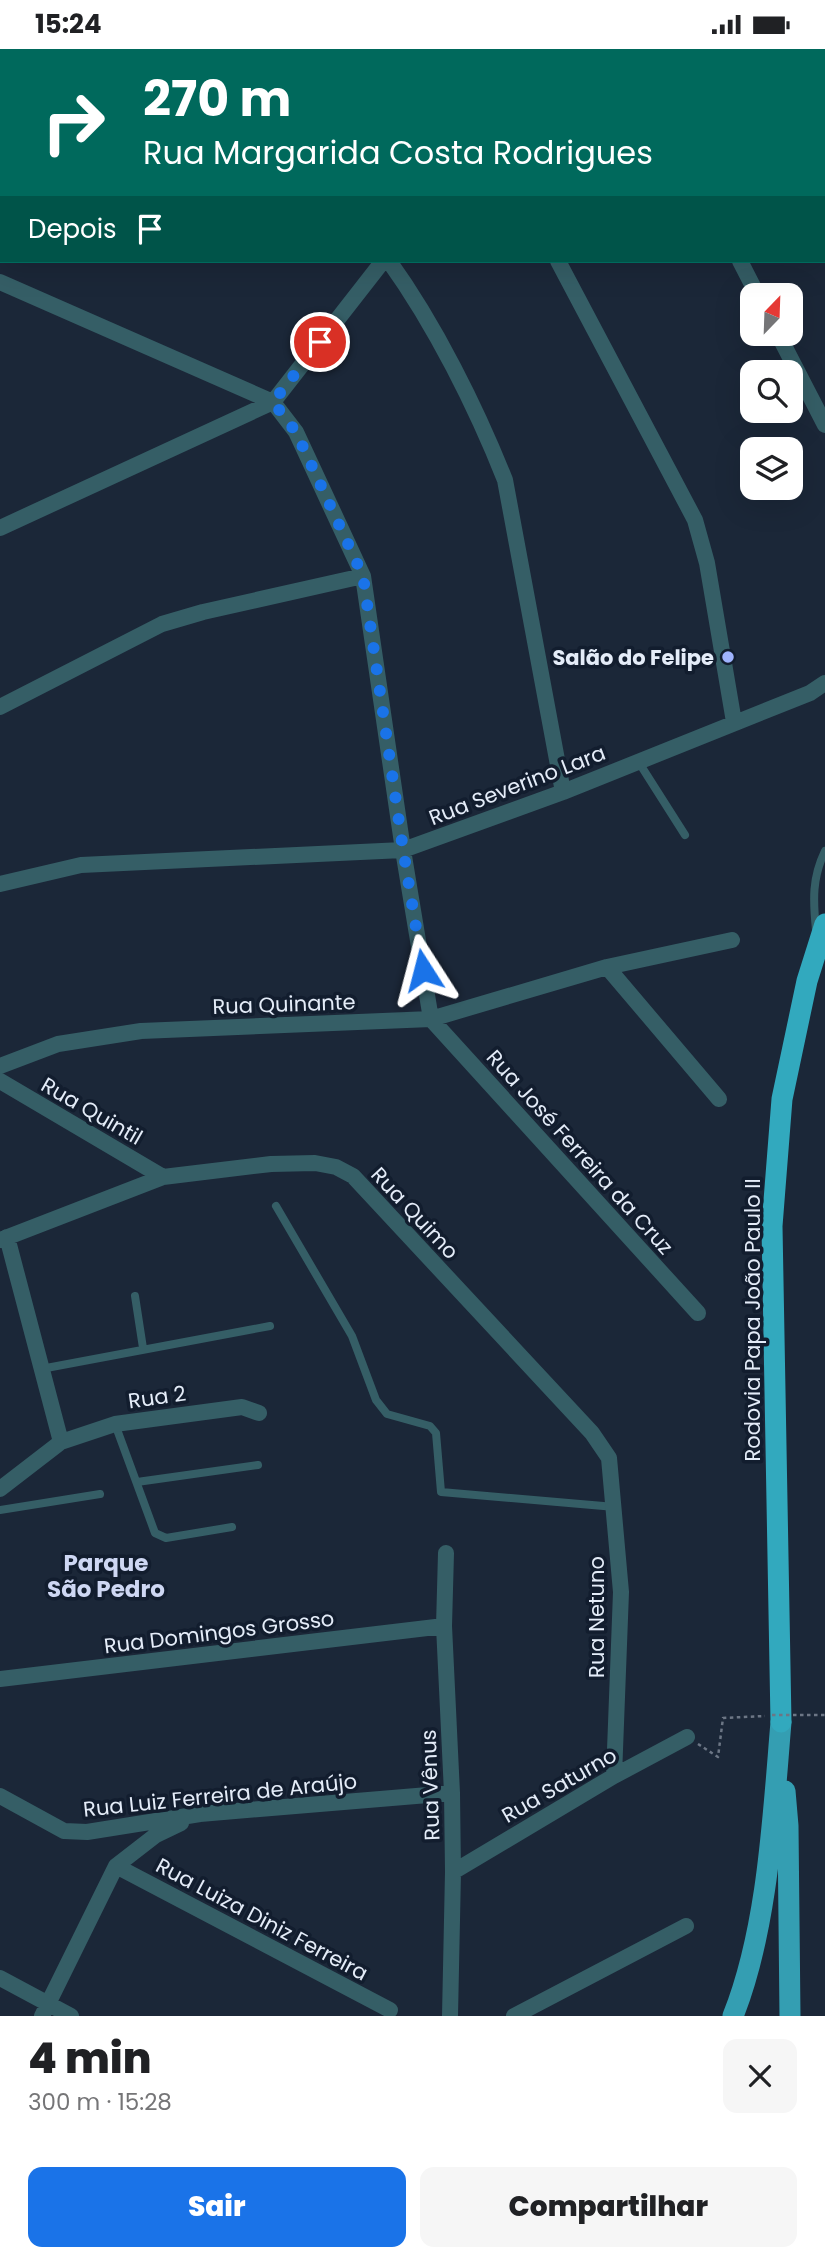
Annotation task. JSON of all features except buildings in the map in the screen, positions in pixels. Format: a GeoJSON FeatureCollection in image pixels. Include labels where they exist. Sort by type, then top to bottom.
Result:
{"type":"FeatureCollection","features":[{"type":"Feature","properties":{"kind":"highway","name":"Rodovia Papa João Paulo II"},"geometry":{"type":"LineString","coordinates":[[772,1718],[772,1226],[782,1099],[807,981],[825,923]]}},
{"type":"Feature","properties":{"kind":"highway"},"geometry":{"type":"LineString","coordinates":[[733,2016],[752,1952],[770,1846],[772,1718]]}},
{"type":"Feature","properties":{"kind":"highway"},"geometry":{"type":"LineString","coordinates":[[772,1718],[788,1826],[789,2016]]}},
{"type":"Feature","properties":{"kind":"street"},"geometry":{"type":"LineString","coordinates":[[0,528],[273,402],[381,263]]}},
{"type":"Feature","properties":{"kind":"street"},"geometry":{"type":"LineString","coordinates":[[390,263],[421,309],[487,435],[505,480],[563,792]]}},
{"type":"Feature","properties":{"kind":"street"},"geometry":{"type":"LineString","coordinates":[[559,263],[695,520],[707,563],[734,722]]}},
{"type":"Feature","properties":{"kind":"street"},"geometry":{"type":"LineString","coordinates":[[741,263],[751,283]]}},
{"type":"Feature","properties":{"kind":"street"},"geometry":{"type":"LineString","coordinates":[[0,282],[273,402],[296,432],[363,576],[431,1019]]}},
{"type":"Feature","properties":{"kind":"street"},"geometry":{"type":"LineString","coordinates":[[785,347],[824,417]]}},
{"type":"Feature","properties":{"kind":"street"},"geometry":{"type":"LineString","coordinates":[[0,707],[162,624],[202,612],[363,576]]}},
{"type":"Feature","properties":{"kind":"street","name":"Rua Severino Lara"},"geometry":{"type":"LineString","coordinates":[[0,884],[81,865],[403,849],[563,792],[810,693],[825,683]]}},
{"type":"Feature","properties":{"kind":"street","name":"Rua Quinante"},"geometry":{"type":"LineString","coordinates":[[0,1066],[58,1044],[141,1031],[431,1019],[607,968],[732,940]]}},
{"type":"Feature","properties":{"kind":"street"},"geometry":{"type":"LineString","coordinates":[[607,968],[719,1099]]}},
{"type":"Feature","properties":{"kind":"street","name":"Rua José Ferreira da Cruz"},"geometry":{"type":"LineString","coordinates":[[431,1019],[698,1313]]}},
{"type":"Feature","properties":{"kind":"street","name":"Rua Quintil"},"geometry":{"type":"LineString","coordinates":[[0,1081],[163,1177]]}},
{"type":"Feature","properties":{"kind":"street","name":"Rua Quimo"},"geometry":{"type":"LineString","coordinates":[[3,1239],[163,1177],[271,1164],[315,1163],[336,1167],[353,1176],[592,1433],[610,1458]]}},
{"type":"Feature","properties":{"kind":"street"},"geometry":{"type":"LineString","coordinates":[[3,1239],[61,1442]]}},
{"type":"Feature","properties":{"kind":"street","name":"Rua 2"},"geometry":{"type":"LineString","coordinates":[[0,1489],[61,1442],[115,1424],[242,1406],[260,1413]]}},
{"type":"Feature","properties":{"kind":"street","name":"Rua Netuno"},"geometry":{"type":"LineString","coordinates":[[610,1458],[621,1592],[614,1776]]}},
{"type":"Feature","properties":{"kind":"street","name":"Rua Vênus"},"geometry":{"type":"LineString","coordinates":[[446,1553],[444,1626],[453,1872],[450,2016]]}},
{"type":"Feature","properties":{"kind":"street","name":"Rua Domingos Grosso"},"geometry":{"type":"LineString","coordinates":[[0,1679],[444,1626]]}},
{"type":"Feature","properties":{"kind":"street","name":"Rua Saturno"},"geometry":{"type":"LineString","coordinates":[[453,1872],[614,1776],[687,1737]]}},
{"type":"Feature","properties":{"kind":"street","name":"Rua Luiz Ferreira de Araújo"},"geometry":{"type":"LineString","coordinates":[[0,1796],[64,1831],[87,1832],[200,1814],[452,1793]]}},
{"type":"Feature","properties":{"kind":"street"},"geometry":{"type":"LineString","coordinates":[[45,2010],[116,1866],[156,1835],[200,1814]]}},
{"type":"Feature","properties":{"kind":"street","name":"Rua Luiza Diniz Ferreira"},"geometry":{"type":"LineString","coordinates":[[116,1866],[390,2010]]}},
{"type":"Feature","properties":{"kind":"street"},"geometry":{"type":"LineString","coordinates":[[514,2016],[686,1926]]}},
{"type":"Feature","properties":{"kind":"street"},"geometry":{"type":"LineString","coordinates":[[0,1977],[45,2010],[71,2016]]}},
{"type":"Feature","properties":{"kind":"lane"},"geometry":{"type":"LineString","coordinates":[[638,761],[685,835]]}},
{"type":"Feature","properties":{"kind":"lane"},"geometry":{"type":"LineString","coordinates":[[817,947],[813,890],[825,851]]}},
{"type":"Feature","properties":{"kind":"lane"},"geometry":{"type":"LineString","coordinates":[[276,1206],[352,1336],[376,1400],[387,1414],[430,1426],[436,1433],[441,1492],[615,1507]]}},
{"type":"Feature","properties":{"kind":"lane"},"geometry":{"type":"LineString","coordinates":[[135,1296],[143,1348]]}},
{"type":"Feature","properties":{"kind":"lane"},"geometry":{"type":"LineString","coordinates":[[41,1369],[271,1326]]}},
{"type":"Feature","properties":{"kind":"lane"},"geometry":{"type":"LineString","coordinates":[[115,1424],[155,1533],[166,1538],[232,1527]]}},
{"type":"Feature","properties":{"kind":"lane"},"geometry":{"type":"LineString","coordinates":[[137,1482],[258,1465]]}},
{"type":"Feature","properties":{"kind":"lane"},"geometry":{"type":"LineString","coordinates":[[0,1510],[100,1494]]}},
{"type":"Feature","properties":{"kind":"path"},"geometry":{"type":"LineString","coordinates":[[687,1737],[718,1758],[723,1718],[825,1714]]}},
{"type":"Feature","properties":{"kind":"place","name":"Salão do Felipe"},"geometry":{"type":"Point","coordinates":[728,657]}},
{"type":"Feature","properties":{"kind":"district","name":"Parque São Pedro"},"geometry":{"type":"Point","coordinates":[106,1576]}},
{"type":"Feature","properties":{"kind":"route"},"geometry":{"type":"LineString","coordinates":[[320,342],[273,402],[296,432],[363,576],[423,970]]}}]}
